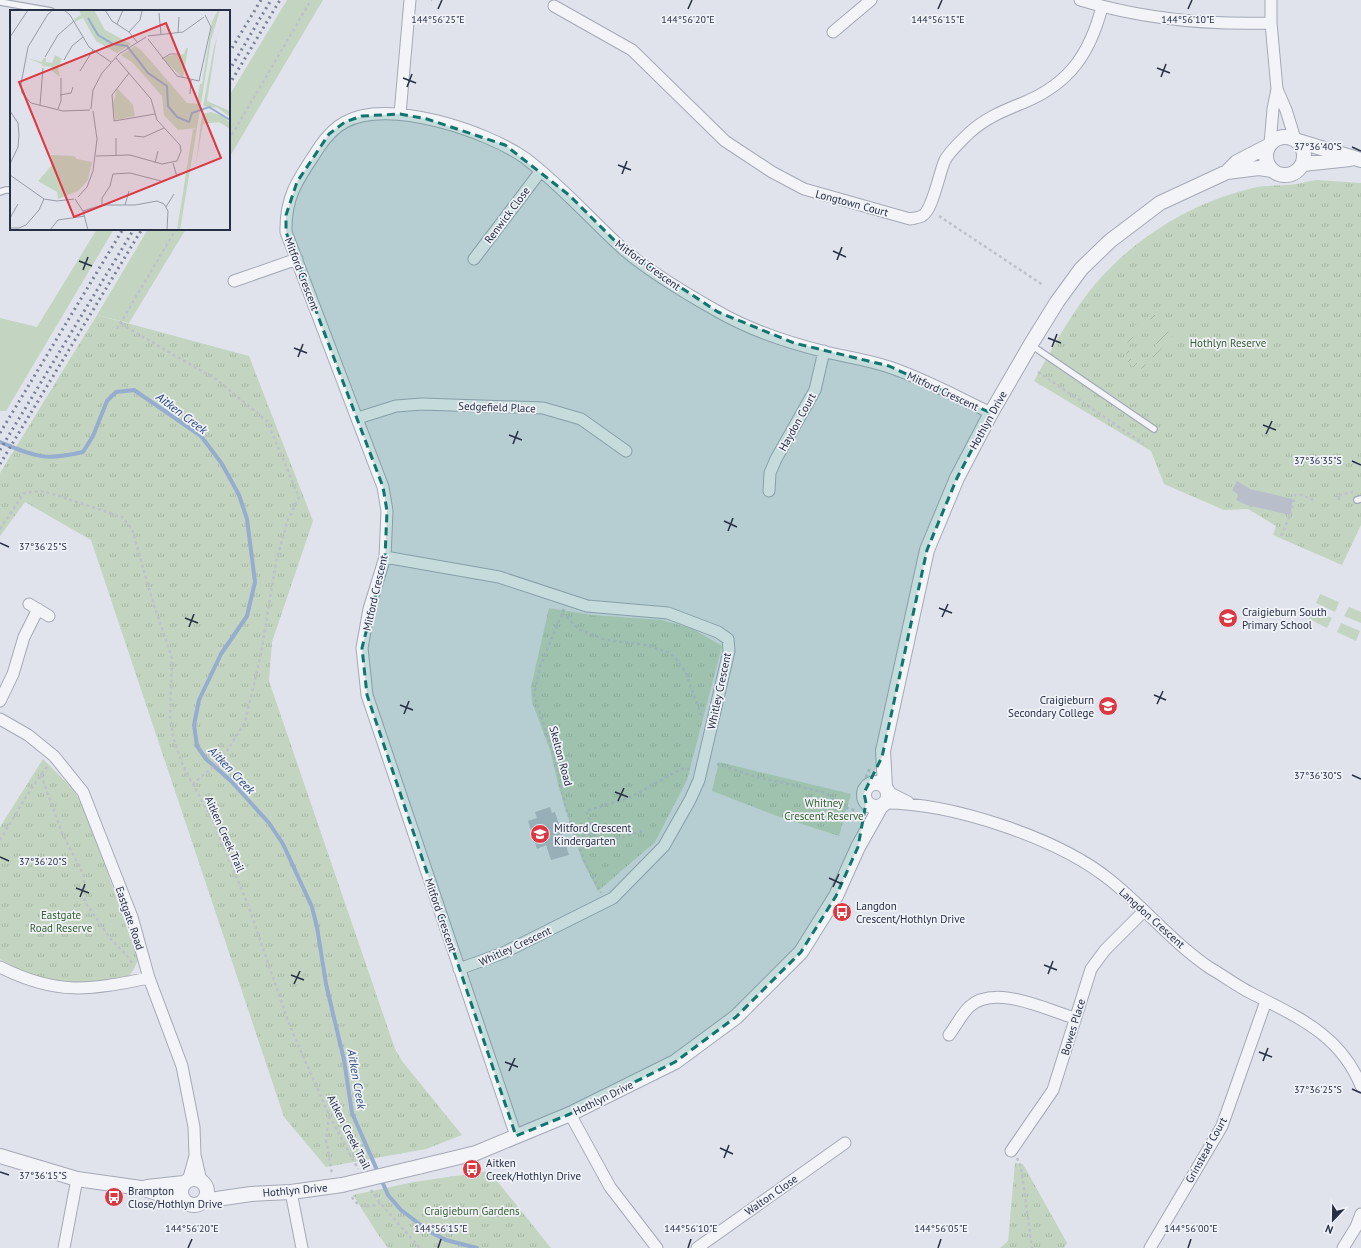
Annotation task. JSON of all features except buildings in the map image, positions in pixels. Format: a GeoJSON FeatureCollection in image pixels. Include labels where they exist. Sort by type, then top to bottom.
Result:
{"type":"FeatureCollection","features":[{"type":"Feature","properties":{"kind":"street"},"geometry":{"type":"LineString","coordinates":[[400,114],[410,0]]}},
{"type":"Feature","properties":{"kind":"street"},"geometry":{"type":"LineString","coordinates":[[833,32],[871,0]]}},
{"type":"Feature","properties":{"kind":"street"},"geometry":{"type":"LineString","coordinates":[[1080,0],[1102,7],[1142,16],[1189,22],[1270,23]]}},
{"type":"Feature","properties":{"kind":"street"},"geometry":{"type":"LineString","coordinates":[[1271,0],[1270,23],[1277,89],[1297,140],[1304,152],[1303,164]]}},
{"type":"Feature","properties":{"kind":"street","name":"Longtown Court"},"geometry":{"type":"LineString","coordinates":[[554,6],[632,50],[725,141],[772,172],[804,189],[910,219],[917,218],[925,213],[946,159],[969,133],[994,114],[1026,101],[1055,84],[1076,67],[1091,40],[1102,7]]}},
{"type":"Feature","properties":{"kind":"street"},"geometry":{"type":"LineString","coordinates":[[1277,89],[1269,145],[1266,151],[1266,162],[1272,170],[1281,175],[1292,174],[1303,164],[1358,159]]}},
{"type":"Feature","properties":{"kind":"street","name":"Mitford Crescent"},"geometry":{"type":"LineString","coordinates":[[516,1136],[367,695],[362,648],[370,609],[385,557],[386,511],[383,487],[286,232],[286,215],[290,197],[297,182],[329,134],[345,122],[362,116],[400,114],[427,119],[488,137],[505,145],[569,195],[624,250],[665,279],[718,312],[759,331],[824,351],[889,366],[930,383],[991,413]]}},
{"type":"Feature","properties":{"kind":"street"},"geometry":{"type":"LineString","coordinates":[[1269,145],[1277,138],[1283,136],[1358,159]]}},
{"type":"Feature","properties":{"kind":"street","name":"Hothlyn Drive"},"geometry":{"type":"LineString","coordinates":[[1228,172],[1237,162],[1269,145]]}},
{"type":"Feature","properties":{"kind":"street","name":"Hothlyn Drive"},"geometry":{"type":"LineString","coordinates":[[203,1201],[251,1194],[291,1192],[342,1185],[476,1153],[570,1114],[675,1062],[736,1017],[802,952],[836,896],[858,847],[885,797],[882,757],[892,703],[927,550],[957,478],[991,413],[1057,302],[1081,269],[1110,241],[1160,203],[1228,172],[1259,168],[1272,170]]}},
{"type":"Feature","properties":{"kind":"street","name":"Renwick Close"},"geometry":{"type":"LineString","coordinates":[[474,258],[540,172]]}},
{"type":"Feature","properties":{"kind":"street"},"geometry":{"type":"LineString","coordinates":[[234,281],[297,259]]}},
{"type":"Feature","properties":{"kind":"street","name":"Haydon Court"},"geometry":{"type":"LineString","coordinates":[[769,492],[770,473],[776,459],[815,390],[824,351]]}},
{"type":"Feature","properties":{"kind":"street","name":"Sedgefield Place"},"geometry":{"type":"LineString","coordinates":[[358,418],[396,406],[422,404],[543,408],[581,419],[626,452]]}},
{"type":"Feature","properties":{"kind":"street","name":"Whitley Crescent"},"geometry":{"type":"LineString","coordinates":[[385,557],[499,577],[587,606],[668,613],[718,632],[728,639],[729,651],[699,780],[695,791],[660,852],[618,893],[606,902],[503,954],[460,969]]}},
{"type":"Feature","properties":{"kind":"street"},"geometry":{"type":"LineString","coordinates":[[0,701],[13,674],[33,607],[49,616]]}},
{"type":"Feature","properties":{"kind":"street","name":"Eastgate Road"},"geometry":{"type":"LineString","coordinates":[[0,719],[28,735],[54,756],[83,792],[132,917],[149,978],[182,1066],[194,1127],[194,1182]]}},
{"type":"Feature","properties":{"kind":"street","name":"Hothlyn Drive"},"geometry":{"type":"LineString","coordinates":[[858,847],[864,793],[882,757]]}},
{"type":"Feature","properties":{"kind":"street"},"geometry":{"type":"LineString","coordinates":[[862,806],[873,807],[885,797],[879,783],[869,784]]}},
{"type":"Feature","properties":{"kind":"street","name":"Langdon Crescent"},"geometry":{"type":"LineString","coordinates":[[885,797],[982,820],[1065,850],[1110,880],[1208,966],[1234,984],[1308,1022],[1334,1044],[1355,1071],[1361,1086]]}},
{"type":"Feature","properties":{"kind":"street","name":"Bowes Place"},"geometry":{"type":"LineString","coordinates":[[1011,1151],[1053,1090],[1091,969],[1105,950],[1144,911]]}},
{"type":"Feature","properties":{"kind":"street"},"geometry":{"type":"LineString","coordinates":[[0,967],[47,986],[74,989],[103,988],[149,978]]}},
{"type":"Feature","properties":{"kind":"street"},"geometry":{"type":"LineString","coordinates":[[949,1035],[968,1008],[983,998],[989,997],[1009,998],[1075,1018]]}},
{"type":"Feature","properties":{"kind":"street","name":"Grinstead Court"},"geometry":{"type":"LineString","coordinates":[[1150,1248],[1222,1126],[1266,1001]]}},
{"type":"Feature","properties":{"kind":"street"},"geometry":{"type":"LineString","coordinates":[[570,1114],[610,1187],[657,1248]]}},
{"type":"Feature","properties":{"kind":"street","name":"Walton Close"},"geometry":{"type":"LineString","coordinates":[[697,1248],[845,1143]]}},
{"type":"Feature","properties":{"kind":"street","name":"Hothlyn Drive"},"geometry":{"type":"LineString","coordinates":[[0,1156],[77,1179],[141,1188],[185,1202]]}},
{"type":"Feature","properties":{"kind":"street"},"geometry":{"type":"LineString","coordinates":[[64,1248],[77,1179]]}},
{"type":"Feature","properties":{"kind":"street"},"geometry":{"type":"LineString","coordinates":[[194,1182],[206,1190],[203,1201],[196,1205],[185,1202],[182,1199],[181,1190],[194,1182]]}},
{"type":"Feature","properties":{"kind":"street","name":"Hothlyn Drive"},"geometry":{"type":"LineString","coordinates":[[141,1188],[194,1182],[251,1194]]}},
{"type":"Feature","properties":{"kind":"street"},"geometry":{"type":"LineString","coordinates":[[291,1192],[302,1248]]}},
{"type":"Feature","properties":{"kind":"street"},"geometry":{"type":"LineString","coordinates":[[1343,1248],[1356,1227],[1361,1214]]}},
{"type":"Feature","properties":{"kind":"lane"},"geometry":{"type":"LineString","coordinates":[[0,2],[45,10]]}},
{"type":"Feature","properties":{"kind":"lane"},"geometry":{"type":"LineString","coordinates":[[0,192],[10,190]]}},
{"type":"Feature","properties":{"kind":"lane"},"geometry":{"type":"LineString","coordinates":[[1031,344],[1154,429]]}},
{"type":"Feature","properties":{"kind":"path"},"geometry":{"type":"LineString","coordinates":[[230,138],[311,0]]}},
{"type":"Feature","properties":{"kind":"path"},"geometry":{"type":"LineString","coordinates":[[940,216],[1043,285]]}},
{"type":"Feature","properties":{"kind":"path"},"geometry":{"type":"LineString","coordinates":[[117,330],[175,230]]}},
{"type":"Feature","properties":{"kind":"path"},"geometry":{"type":"LineString","coordinates":[[121,324],[217,380],[267,421],[299,496],[287,522],[276,562],[261,654],[245,722],[218,763],[193,784]]}},
{"type":"Feature","properties":{"kind":"path"},"geometry":{"type":"LineString","coordinates":[[1038,372],[1144,444]]}},
{"type":"Feature","properties":{"kind":"path","name":"Aitken Creek Trail"},"geometry":{"type":"LineString","coordinates":[[0,529],[24,493],[41,491],[122,517],[132,529],[152,599],[172,658],[170,718],[173,737],[183,766],[213,821],[247,902],[289,1024],[329,1115],[358,1170]]}},
{"type":"Feature","properties":{"kind":"path"},"geometry":{"type":"LineString","coordinates":[[1339,500],[1338,495],[1360,491]]}},
{"type":"Feature","properties":{"kind":"path"},"geometry":{"type":"LineString","coordinates":[[1281,536],[1290,516],[1295,495],[1302,495],[1316,501]]}},
{"type":"Feature","properties":{"kind":"path","name":"Skelton Road"},"geometry":{"type":"LineString","coordinates":[[606,902],[584,860],[576,838],[565,805],[556,762],[534,695],[538,672],[562,613],[580,630],[606,640],[646,645],[670,653],[678,661],[686,673],[702,721]]}},
{"type":"Feature","properties":{"kind":"path"},"geometry":{"type":"LineString","coordinates":[[0,840],[54,756]]}},
{"type":"Feature","properties":{"kind":"path"},"geometry":{"type":"LineString","coordinates":[[642,831],[599,845],[586,811],[631,797],[681,769],[693,770],[693,762]]}},
{"type":"Feature","properties":{"kind":"path"},"geometry":{"type":"LineString","coordinates":[[717,764],[753,776],[826,792],[840,806],[862,806]]}},
{"type":"Feature","properties":{"kind":"path"},"geometry":{"type":"LineString","coordinates":[[41,775],[62,833],[84,876],[85,902],[110,938],[129,958],[132,964]]}},
{"type":"Feature","properties":{"kind":"path"},"geometry":{"type":"LineString","coordinates":[[565,842],[594,832]]}},
{"type":"Feature","properties":{"kind":"path"},"geometry":{"type":"LineString","coordinates":[[329,1115],[326,1140],[332,1174]]}},
{"type":"Feature","properties":{"kind":"path"},"geometry":{"type":"LineString","coordinates":[[1011,1151],[1019,1161],[1021,1167],[1032,1248]]}},
{"type":"Feature","properties":{"kind":"path","name":"Aitken Creek Trail"},"geometry":{"type":"LineString","coordinates":[[367,1184],[380,1203],[420,1248]]}},
{"type":"Feature","properties":{"kind":"path"},"geometry":{"type":"LineString","coordinates":[[352,1197],[354,1201],[368,1207],[372,1207],[380,1203]]}},
{"type":"Feature","properties":{"kind":"highlighted area"},"geometry":{"type":"Polygon","coordinates":[[[400,114],[427,119],[505,145],[569,195],[624,250],[718,312],[794,343],[889,366],[991,413],[957,478],[927,550],[882,757],[864,793],[866,803],[858,847],[836,896],[801,952],[736,1017],[675,1062],[570,1114],[516,1136],[367,695],[362,648],[385,557],[387,511],[383,487],[286,232],[286,215],[297,182],[329,134],[345,122],[362,116],[400,114]]]}},
{"type":"Feature","properties":{"kind":"green space"},"geometry":{"type":"Polygon","coordinates":[[[287,0],[323,0],[230,156],[230,94],[287,0]]]}},
{"type":"Feature","properties":{"kind":"green space","name":"Hothlyn Reserve"},"geometry":{"type":"Polygon","coordinates":[[[1317,180],[1361,183],[1361,525],[1342,565],[1273,535],[1276,526],[1248,509],[1224,510],[1164,484],[1151,451],[1034,381],[1063,330],[1090,290],[1109,269],[1153,232],[1178,217],[1230,194],[1257,187],[1291,185],[1317,180]]]}},
{"type":"Feature","properties":{"kind":"green space"},"geometry":{"type":"Polygon","coordinates":[[[96,230],[113,230],[6,411],[0,411],[0,318],[37,327],[96,230]]]}},
{"type":"Feature","properties":{"kind":"green space"},"geometry":{"type":"Polygon","coordinates":[[[147,230],[185,230],[129,323],[97,315],[147,230]]]}},
{"type":"Feature","properties":{"kind":"green space"},"geometry":{"type":"Polygon","coordinates":[[[1155,311],[1155,324],[1150,319],[1145,320],[1138,328],[1130,345],[1129,350],[1132,361],[1137,363],[1141,362],[1143,365],[1147,364],[1145,368],[1139,369],[1131,365],[1126,358],[1127,343],[1130,333],[1135,325],[1155,311]]]}},
{"type":"Feature","properties":{"kind":"green space"},"geometry":{"type":"Polygon","coordinates":[[[97,315],[249,356],[313,521],[272,642],[269,681],[395,1049],[402,1061],[462,1135],[426,1149],[326,1167],[284,1117],[91,540],[25,502],[11,521],[0,507],[0,473],[97,315]]]}},
{"type":"Feature","properties":{"kind":"green space"},"geometry":{"type":"Polygon","coordinates":[[[1162,331],[1176,331],[1152,360],[1156,346],[1156,337],[1159,337],[1158,334],[1162,331]]]}},
{"type":"Feature","properties":{"kind":"green space"},"geometry":{"type":"Polygon","coordinates":[[[0,507],[11,521],[0,536],[0,507]]]}},
{"type":"Feature","properties":{"kind":"green space"},"geometry":{"type":"Polygon","coordinates":[[[1320,594],[1339,602],[1335,612],[1316,603],[1320,594]]]}},
{"type":"Feature","properties":{"kind":"green space"},"geometry":{"type":"Polygon","coordinates":[[[1349,607],[1361,612],[1361,623],[1344,616],[1349,607]]]}},
{"type":"Feature","properties":{"kind":"green space"},"geometry":{"type":"Polygon","coordinates":[[[549,608],[592,615],[661,620],[691,628],[722,646],[687,780],[655,842],[598,891],[582,860],[559,788],[550,750],[532,702],[531,687],[549,608]]]}},
{"type":"Feature","properties":{"kind":"green space"},"geometry":{"type":"Polygon","coordinates":[[[1313,610],[1332,618],[1327,628],[1309,619],[1313,610]]]}},
{"type":"Feature","properties":{"kind":"green space"},"geometry":{"type":"Polygon","coordinates":[[[1341,623],[1360,631],[1356,641],[1337,632],[1341,623]]]}},
{"type":"Feature","properties":{"kind":"green space","name":"Eastgate Road Reserve"},"geometry":{"type":"Polygon","coordinates":[[[43,759],[73,789],[86,811],[138,960],[132,972],[126,978],[118,981],[75,983],[54,981],[28,973],[0,959],[0,827],[43,759]]]}},
{"type":"Feature","properties":{"kind":"green space","name":"Whitney Crescent Reserve"},"geometry":{"type":"Polygon","coordinates":[[[719,762],[851,794],[839,836],[777,816],[712,791],[719,762]]]}},
{"type":"Feature","properties":{"kind":"green space"},"geometry":{"type":"Polygon","coordinates":[[[1015,1163],[1023,1164],[1067,1243],[1064,1248],[1000,1248],[1008,1241],[1015,1163]]]}},
{"type":"Feature","properties":{"kind":"green space","name":"Craigieburn Gardens"},"geometry":{"type":"Polygon","coordinates":[[[489,1171],[551,1248],[388,1248],[353,1195],[414,1182],[489,1171]]]}},
{"type":"Feature","properties":{"kind":"waterway","name":"Aitken Creek"},"geometry":{"type":"LineString","coordinates":[[0,442],[40,456],[49,457],[83,452],[93,436],[107,401],[116,392],[134,390],[201,436],[222,464],[239,495],[247,519],[255,582],[247,616],[221,654],[199,700],[194,725],[197,746],[206,759],[231,781],[269,823],[283,844],[312,907],[317,927],[326,984],[344,1060],[352,1113],[388,1195],[401,1210],[430,1232],[446,1240],[477,1248]]}},
{"type":"Feature","properties":{"kind":"railway"},"geometry":{"type":"LineString","coordinates":[[230,51],[261,0]]}},
{"type":"Feature","properties":{"kind":"railway"},"geometry":{"type":"LineString","coordinates":[[230,69],[271,0]]}},
{"type":"Feature","properties":{"kind":"railway"},"geometry":{"type":"LineString","coordinates":[[230,83],[280,0]]}},
{"type":"Feature","properties":{"kind":"railway"},"geometry":{"type":"LineString","coordinates":[[0,433],[122,230]]}},
{"type":"Feature","properties":{"kind":"railway"},"geometry":{"type":"LineString","coordinates":[[0,450],[133,230]]}},
{"type":"Feature","properties":{"kind":"railway"},"geometry":{"type":"LineString","coordinates":[[0,464],[141,230]]}},
{"type":"Feature","properties":{"kind":"place","name":"Craigieburn South Primary School"},"geometry":{"type":"Point","coordinates":[1228,618]}},
{"type":"Feature","properties":{"kind":"place","name":"Craigieburn Secondary College"},"geometry":{"type":"Point","coordinates":[1108,706]}},
{"type":"Feature","properties":{"kind":"place","name":"Mitford Crescent Kindergarten"},"geometry":{"type":"Point","coordinates":[540,834]}},
{"type":"Feature","properties":{"kind":"place","name":"Langdon Crescent/Hothlyn Drive"},"geometry":{"type":"Point","coordinates":[842,912]}},
{"type":"Feature","properties":{"kind":"place","name":"Aitken Creek/Hothlyn Drive"},"geometry":{"type":"Point","coordinates":[472,1169]}},
{"type":"Feature","properties":{"kind":"place","name":"Brampton Close/Hothlyn Drive"},"geometry":{"type":"Point","coordinates":[114,1197]}}]}
